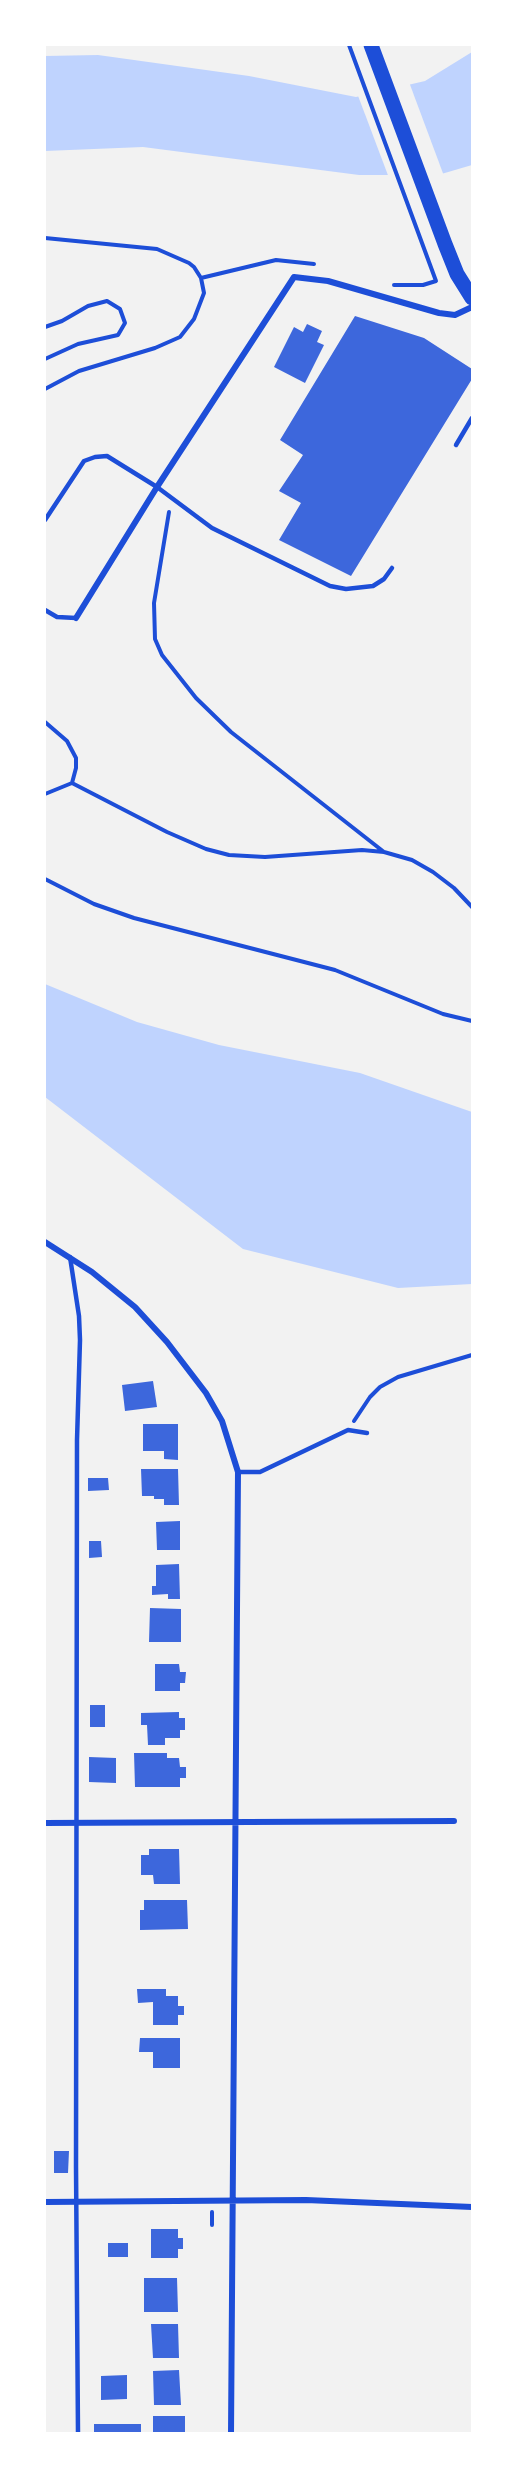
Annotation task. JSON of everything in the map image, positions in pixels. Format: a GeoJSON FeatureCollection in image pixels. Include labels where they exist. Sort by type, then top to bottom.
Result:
{"type":"FeatureCollection","features":[{"type":"Feature","properties":{"kind":"main road"},"geometry":{"type":"LineString","coordinates":[[371,45],[445,244],[458,274],[472,297]]}},
{"type":"Feature","properties":{"kind":"street"},"geometry":{"type":"LineString","coordinates":[[76,618],[157,487],[294,277],[328,281],[439,313],[455,315],[472,307]]}},
{"type":"Feature","properties":{"kind":"street"},"geometry":{"type":"LineString","coordinates":[[45,1242],[70,1257],[135,1307],[167,1342],[206,1393],[222,1421],[238,1472],[231,2433]]}},
{"type":"Feature","properties":{"kind":"street"},"geometry":{"type":"LineString","coordinates":[[45,1823],[454,1821]]}},
{"type":"Feature","properties":{"kind":"street"},"geometry":{"type":"LineString","coordinates":[[45,2202],[306,2199],[472,2207]]}},
{"type":"Feature","properties":{"kind":"lane"},"geometry":{"type":"LineString","coordinates":[[456,445],[472,418]]}},
{"type":"Feature","properties":{"kind":"lane"},"geometry":{"type":"LineString","coordinates":[[45,520],[84,461],[106,456],[157,487],[212,528],[330,586],[346,589],[373,586],[384,579],[392,568]]}},
{"type":"Feature","properties":{"kind":"lane"},"geometry":{"type":"LineString","coordinates":[[45,610],[57,617],[76,618]]}},
{"type":"Feature","properties":{"kind":"lane"},"geometry":{"type":"LineString","coordinates":[[70,1257],[79,1316],[80,1340],[77,1440],[78,2433]]}},
{"type":"Feature","properties":{"kind":"lane"},"geometry":{"type":"LineString","coordinates":[[238,1472],[260,1473],[348,1430],[367,1433]]}},
{"type":"Feature","properties":{"kind":"path"},"geometry":{"type":"LineString","coordinates":[[349,45],[426,251]]}},
{"type":"Feature","properties":{"kind":"path"},"geometry":{"type":"LineString","coordinates":[[45,238],[157,249],[194,267],[201,278],[204,294],[195,319],[180,337],[155,348],[79,371],[45,389]]}},
{"type":"Feature","properties":{"kind":"path"},"geometry":{"type":"LineString","coordinates":[[45,327],[62,321],[88,306],[107,301],[120,309],[124,323],[118,335],[78,344],[45,359]]}},
{"type":"Feature","properties":{"kind":"path"},"geometry":{"type":"LineString","coordinates":[[157,487],[167,503],[169,514],[154,603],[155,639],[162,655],[196,698],[231,732],[384,852]]}},
{"type":"Feature","properties":{"kind":"path"},"geometry":{"type":"LineString","coordinates":[[45,722],[67,741],[76,758],[72,783]]}},
{"type":"Feature","properties":{"kind":"path"},"geometry":{"type":"LineString","coordinates":[[45,794],[72,783],[166,832],[206,849],[229,855],[265,857],[363,850],[384,852],[412,860],[433,872],[454,888],[472,907]]}},
{"type":"Feature","properties":{"kind":"path"},"geometry":{"type":"LineString","coordinates":[[45,879],[94,904],[134,918],[335,970],[443,1014],[472,1021]]}},
{"type":"Feature","properties":{"kind":"path"},"geometry":{"type":"LineString","coordinates":[[348,1430],[370,1397],[380,1387],[398,1377],[472,1355]]}},
{"type":"Feature","properties":{"kind":"path"},"geometry":{"type":"LineString","coordinates":[[212,2212],[212,2225]]}},
{"type":"Feature","properties":{"kind":"water"},"geometry":{"type":"Polygon","coordinates":[[[472,52],[472,165],[438,175],[359,175],[143,147],[45,151],[45,56],[98,55],[249,76],[356,97],[425,81],[472,52]]]}},
{"type":"Feature","properties":{"kind":"water"},"geometry":{"type":"Polygon","coordinates":[[[45,984],[137,1022],[219,1045],[360,1073],[472,1112],[472,1284],[398,1288],[243,1249],[45,1097],[45,984]]]}},
{"type":"Feature","properties":{"kind":"pier"},"geometry":{"type":"Polygon","coordinates":[[[409,82],[444,176],[389,178],[357,93],[409,82]]]}},
{"type":"Feature","properties":{"kind":"building"},"geometry":{"type":"Polygon","coordinates":[[[355,316],[424,338],[472,369],[472,379],[351,576],[279,540],[301,503],[279,491],[303,455],[280,440],[355,316]]]}},
{"type":"Feature","properties":{"kind":"building"},"geometry":{"type":"Polygon","coordinates":[[[307,324],[322,331],[317,342],[324,345],[305,383],[274,367],[294,327],[303,332],[307,324]]]}},
{"type":"Feature","properties":{"kind":"building"},"geometry":{"type":"Polygon","coordinates":[[[153,1381],[157,1407],[125,1411],[122,1385],[153,1381]]]}},
{"type":"Feature","properties":{"kind":"building"},"geometry":{"type":"Polygon","coordinates":[[[143,1424],[178,1424],[178,1460],[164,1459],[164,1451],[143,1451],[143,1424]]]}},
{"type":"Feature","properties":{"kind":"building"},"geometry":{"type":"Polygon","coordinates":[[[141,1469],[178,1469],[179,1505],[164,1505],[164,1499],[142,1496],[141,1469]]]}},
{"type":"Feature","properties":{"kind":"building"},"geometry":{"type":"Polygon","coordinates":[[[88,1478],[108,1478],[109,1490],[88,1491],[88,1478]]]}},
{"type":"Feature","properties":{"kind":"building"},"geometry":{"type":"Polygon","coordinates":[[[180,1521],[180,1550],[157,1550],[156,1522],[180,1521]]]}},
{"type":"Feature","properties":{"kind":"building"},"geometry":{"type":"Polygon","coordinates":[[[89,1541],[101,1541],[102,1557],[89,1558],[89,1541]]]}},
{"type":"Feature","properties":{"kind":"building"},"geometry":{"type":"Polygon","coordinates":[[[179,1564],[180,1599],[168,1599],[168,1594],[152,1595],[152,1586],[156,1586],[156,1565],[179,1564]]]}},
{"type":"Feature","properties":{"kind":"building"},"geometry":{"type":"Polygon","coordinates":[[[150,1608],[181,1609],[181,1642],[149,1642],[150,1608]]]}},
{"type":"Feature","properties":{"kind":"building"},"geometry":{"type":"Polygon","coordinates":[[[155,1664],[179,1664],[180,1672],[186,1672],[185,1683],[180,1683],[180,1691],[155,1691],[155,1664]]]}},
{"type":"Feature","properties":{"kind":"building"},"geometry":{"type":"Polygon","coordinates":[[[90,1705],[105,1705],[105,1727],[90,1727],[90,1705]]]}},
{"type":"Feature","properties":{"kind":"building"},"geometry":{"type":"Polygon","coordinates":[[[179,1712],[179,1718],[185,1718],[185,1730],[180,1730],[180,1738],[165,1738],[165,1745],[148,1745],[147,1725],[141,1725],[141,1713],[179,1712]]]}},
{"type":"Feature","properties":{"kind":"building"},"geometry":{"type":"Polygon","coordinates":[[[134,1753],[167,1753],[167,1758],[179,1758],[180,1767],[186,1767],[186,1778],[180,1778],[180,1787],[135,1787],[134,1753]]]}},
{"type":"Feature","properties":{"kind":"building"},"geometry":{"type":"Polygon","coordinates":[[[89,1757],[116,1758],[116,1783],[89,1782],[89,1757]]]}},
{"type":"Feature","properties":{"kind":"building"},"geometry":{"type":"Polygon","coordinates":[[[149,1849],[179,1849],[180,1884],[154,1884],[153,1875],[141,1875],[141,1855],[149,1855],[149,1849]]]}},
{"type":"Feature","properties":{"kind":"building"},"geometry":{"type":"Polygon","coordinates":[[[144,1900],[187,1900],[188,1929],[140,1930],[140,1910],[144,1910],[144,1900]]]}},
{"type":"Feature","properties":{"kind":"building"},"geometry":{"type":"Polygon","coordinates":[[[137,1989],[166,1989],[166,1996],[178,1996],[178,2006],[184,2006],[184,2015],[178,2015],[178,2025],[153,2025],[153,2002],[138,2003],[137,1989]]]}},
{"type":"Feature","properties":{"kind":"building"},"geometry":{"type":"Polygon","coordinates":[[[140,2038],[180,2038],[180,2068],[153,2068],[153,2052],[139,2052],[140,2038]]]}},
{"type":"Feature","properties":{"kind":"building"},"geometry":{"type":"Polygon","coordinates":[[[54,2151],[69,2151],[68,2173],[54,2173],[54,2151]]]}},
{"type":"Feature","properties":{"kind":"building"},"geometry":{"type":"Polygon","coordinates":[[[151,2229],[178,2229],[178,2238],[183,2238],[183,2249],[178,2249],[178,2258],[151,2258],[151,2229]]]}},
{"type":"Feature","properties":{"kind":"building"},"geometry":{"type":"Polygon","coordinates":[[[108,2243],[128,2243],[128,2257],[108,2257],[108,2243]]]}},
{"type":"Feature","properties":{"kind":"building"},"geometry":{"type":"Polygon","coordinates":[[[144,2278],[177,2278],[178,2312],[144,2312],[144,2278]]]}},
{"type":"Feature","properties":{"kind":"building"},"geometry":{"type":"Polygon","coordinates":[[[151,2324],[178,2324],[179,2358],[153,2358],[151,2324]]]}},
{"type":"Feature","properties":{"kind":"building"},"geometry":{"type":"Polygon","coordinates":[[[179,2370],[181,2405],[154,2405],[153,2371],[179,2370]]]}},
{"type":"Feature","properties":{"kind":"building"},"geometry":{"type":"Polygon","coordinates":[[[127,2375],[127,2399],[101,2400],[101,2376],[127,2375]]]}},
{"type":"Feature","properties":{"kind":"building"},"geometry":{"type":"Polygon","coordinates":[[[153,2416],[185,2416],[185,2433],[153,2433],[153,2416]]]}},
{"type":"Feature","properties":{"kind":"building"},"geometry":{"type":"Polygon","coordinates":[[[94,2424],[141,2424],[141,2433],[94,2433],[94,2424]]]}}]}
